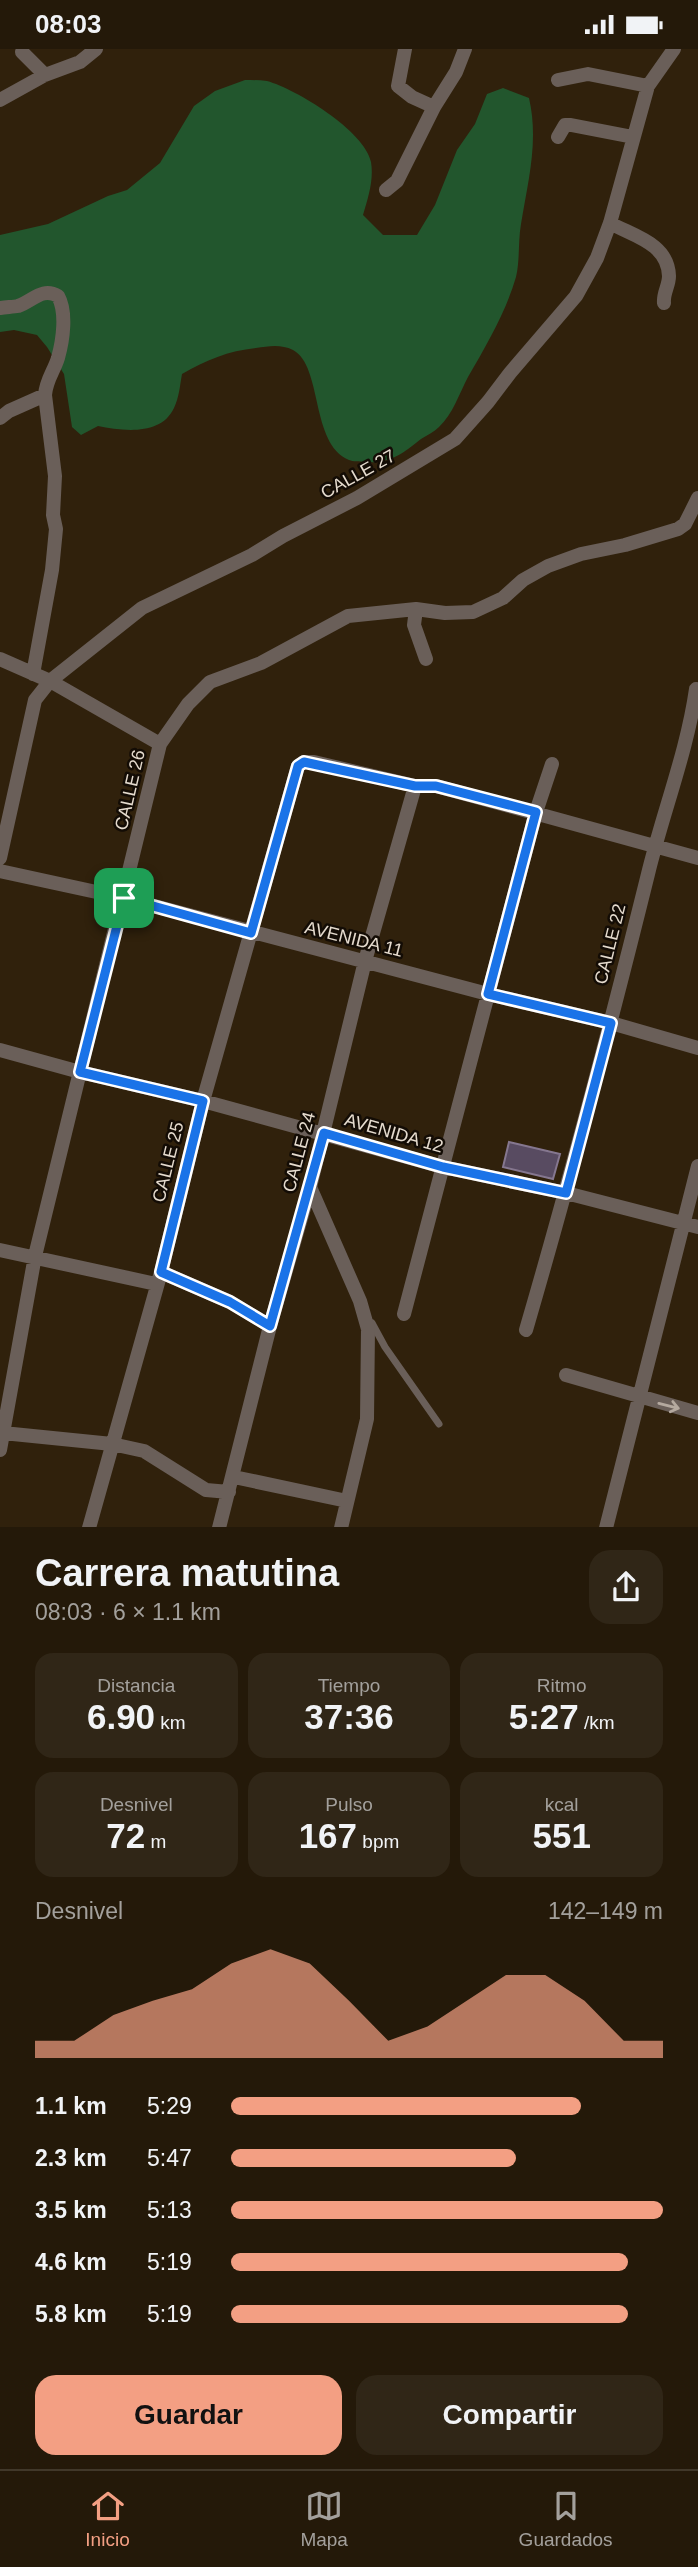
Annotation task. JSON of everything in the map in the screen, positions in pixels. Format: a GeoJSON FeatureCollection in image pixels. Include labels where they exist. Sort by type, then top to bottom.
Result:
{"type":"FeatureCollection","features":[{"type":"Feature","properties":{"kind":"street"},"geometry":{"type":"LineString","coordinates":[[0,100],[45,75],[80,62],[96,49]]}},
{"type":"Feature","properties":{"kind":"street"},"geometry":{"type":"LineString","coordinates":[[405,49],[398,86],[412,97],[434,107]]}},
{"type":"Feature","properties":{"kind":"street"},"geometry":{"type":"LineString","coordinates":[[386,190],[397,181],[434,107],[456,72],[465,49]]}},
{"type":"Feature","properties":{"kind":"street","name":"CALLE 27"},"geometry":{"type":"LineString","coordinates":[[0,858],[36,699],[50,681],[142,608],[252,555],[357,498],[455,439],[488,402],[576,296],[597,258],[610,223],[648,86],[674,49]]}},
{"type":"Feature","properties":{"kind":"street"},"geometry":{"type":"LineString","coordinates":[[22,52],[45,75]]}},
{"type":"Feature","properties":{"kind":"street"},"geometry":{"type":"LineString","coordinates":[[558,80],[588,74],[648,86]]}},
{"type":"Feature","properties":{"kind":"street"},"geometry":{"type":"LineString","coordinates":[[558,137],[562,129],[571,125],[633,137]]}},
{"type":"Feature","properties":{"kind":"street"},"geometry":{"type":"LineString","coordinates":[[610,223],[658,248],[669,276],[663,295],[664,303]]}},
{"type":"Feature","properties":{"kind":"street"},"geometry":{"type":"LineString","coordinates":[[0,308],[21,305],[36,295],[48,292],[60,300],[62,312],[58,359],[46,385],[45,395],[55,477],[53,515],[56,529],[52,570],[33,674]]}},
{"type":"Feature","properties":{"kind":"street"},"geometry":{"type":"LineString","coordinates":[[0,418],[9,411],[45,395]]}},
{"type":"Feature","properties":{"kind":"street","name":"CALLE 26"},"geometry":{"type":"LineString","coordinates":[[0,1450],[35,1256],[160,744],[188,705],[210,682],[261,663],[348,616],[416,609],[444,613],[473,612],[503,599],[523,580],[548,566],[581,554],[625,545],[678,529],[685,524],[698,498]]}},
{"type":"Feature","properties":{"kind":"street"},"geometry":{"type":"LineString","coordinates":[[416,609],[414,625],[426,659]]}},
{"type":"Feature","properties":{"kind":"street"},"geometry":{"type":"LineString","coordinates":[[0,659],[50,681],[160,744]]}},
{"type":"Feature","properties":{"kind":"street","name":"CALLE 22"},"geometry":{"type":"LineString","coordinates":[[526,1330],[566,1193],[655,846],[691,722],[696,689]]}},
{"type":"Feature","properties":{"kind":"street","name":"CALLE 25"},"geometry":{"type":"LineString","coordinates":[[89,1527],[159,1278],[203,1101],[298,766],[304,762],[314,762],[415,786]]}},
{"type":"Feature","properties":{"kind":"street"},"geometry":{"type":"LineString","coordinates":[[404,1314],[536,812],[552,764]]}},
{"type":"Feature","properties":{"kind":"street"},"geometry":{"type":"LineString","coordinates":[[415,786],[436,786],[698,858]]}},
{"type":"Feature","properties":{"kind":"street","name":"CALLE 24"},"geometry":{"type":"LineString","coordinates":[[219,1527],[270,1326],[324,1133],[366,961],[415,786]]}},
{"type":"Feature","properties":{"kind":"street","name":"AVENIDA 11"},"geometry":{"type":"LineString","coordinates":[[0,871],[124,898],[488,994],[611,1023],[698,1048]]}},
{"type":"Feature","properties":{"kind":"street","name":"AVENIDA 12"},"geometry":{"type":"LineString","coordinates":[[0,1050],[203,1101],[443,1167],[566,1193],[691,1225]]}},
{"type":"Feature","properties":{"kind":"street"},"geometry":{"type":"LineString","coordinates":[[606,1527],[640,1398],[691,1225],[698,1166]]}},
{"type":"Feature","properties":{"kind":"street"},"geometry":{"type":"LineString","coordinates":[[310,1187],[360,1301],[368,1329],[367,1419],[341,1527]]}},
{"type":"Feature","properties":{"kind":"street"},"geometry":{"type":"LineString","coordinates":[[0,1249],[159,1278],[230,1302],[270,1326]]}},
{"type":"Feature","properties":{"kind":"street"},"geometry":{"type":"LineString","coordinates":[[566,1375],[698,1413]]}},
{"type":"Feature","properties":{"kind":"street"},"geometry":{"type":"LineString","coordinates":[[3,1433],[112,1444],[144,1451],[206,1490],[229,1492]]}},
{"type":"Feature","properties":{"kind":"street"},"geometry":{"type":"LineString","coordinates":[[234,1477],[347,1501]]}},
{"type":"Feature","properties":{"kind":"lane"},"geometry":{"type":"LineString","coordinates":[[360,1301],[385,1347],[439,1424]]}},
{"type":"Feature","properties":{"kind":"green space"},"geometry":{"type":"Polygon","coordinates":[[[245,80],[267,81],[295,93],[328,113],[356,137],[366,150],[372,169],[363,215],[383,235],[417,235],[435,205],[457,150],[475,124],[487,94],[503,88],[529,98],[533,145],[520,230],[517,271],[507,303],[444,422],[408,449],[388,460],[352,461],[337,451],[322,422],[309,372],[302,359],[288,348],[270,346],[236,351],[209,360],[182,374],[174,408],[168,417],[151,427],[130,430],[98,426],[81,435],[72,427],[64,374],[47,347],[37,335],[14,330],[0,332],[0,235],[48,224],[127,190],[160,163],[194,106],[215,91],[245,80]]]}},
{"type":"Feature","properties":{"kind":"building"},"geometry":{"type":"Polygon","coordinates":[[[509,1142],[560,1154],[553,1179],[503,1167],[509,1142]]]}},
{"type":"Feature","properties":{"kind":"route"},"geometry":{"type":"LineString","coordinates":[[304,762],[314,762],[415,786],[436,786],[536,812],[488,994],[611,1023],[566,1193],[443,1167],[324,1133],[270,1326],[230,1302],[161,1272],[203,1101],[80,1072],[124,898],[251,933],[298,766],[304,762]]}}]}
